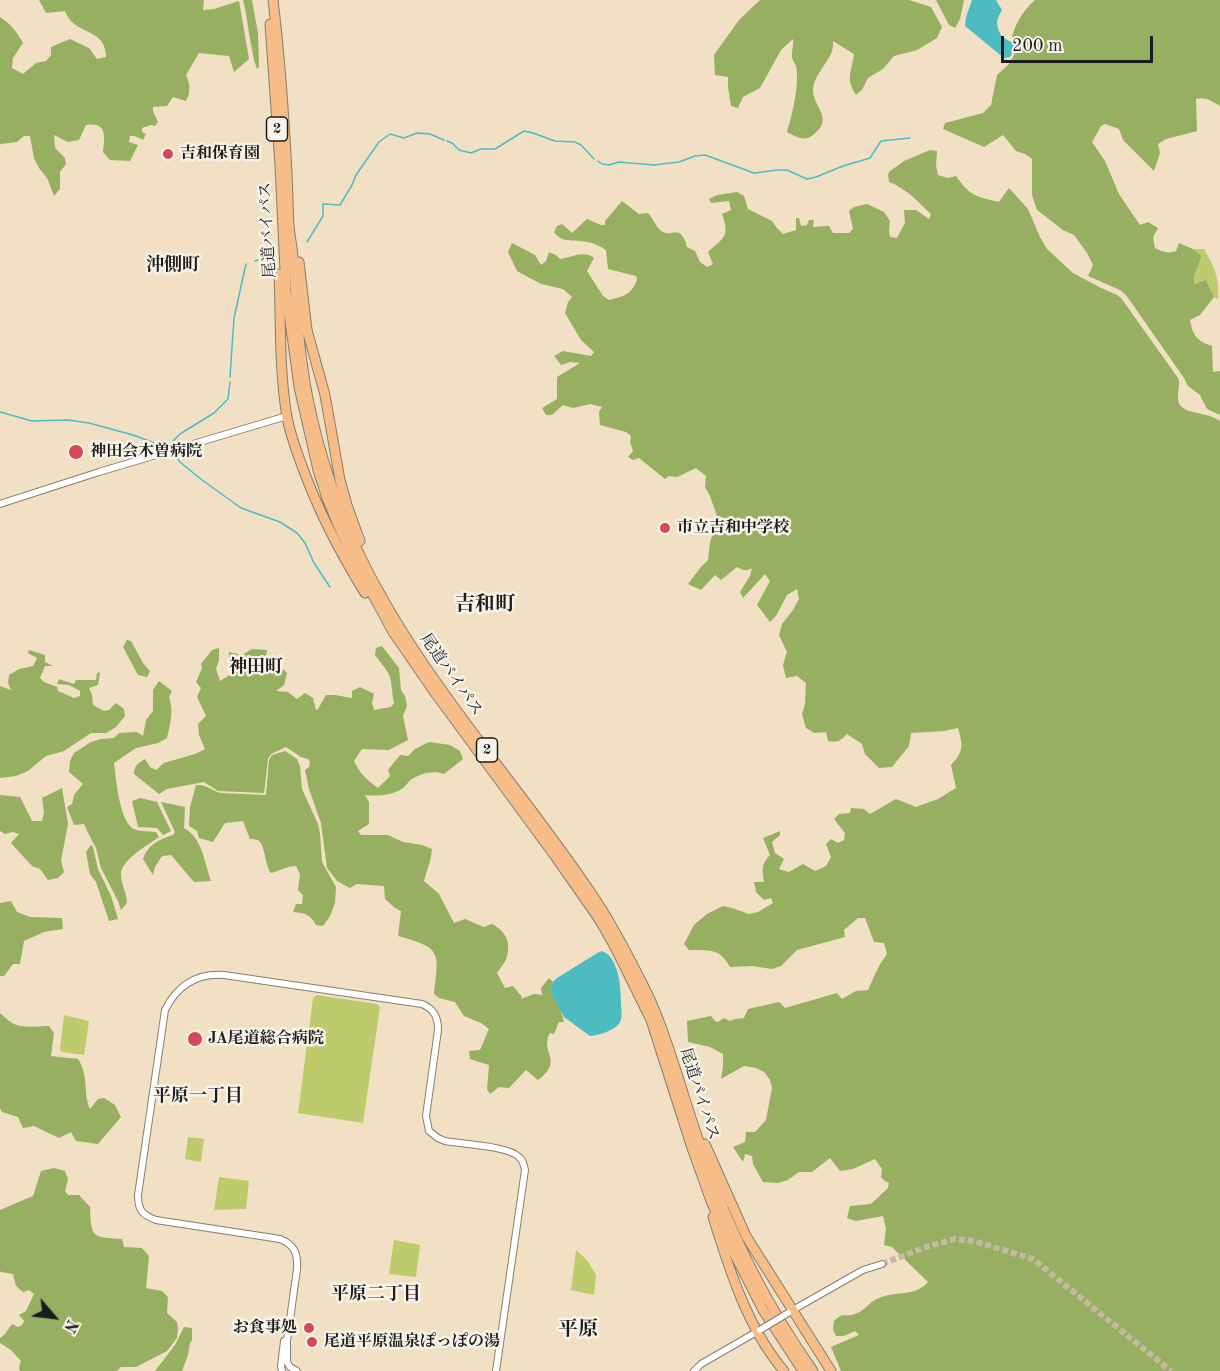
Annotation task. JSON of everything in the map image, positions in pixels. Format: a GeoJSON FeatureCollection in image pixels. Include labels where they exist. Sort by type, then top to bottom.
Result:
{"type":"FeatureCollection","features":[{"type":"Feature","properties":{"kind":"highway","name":"尾道バイパス"},"geometry":{"type":"LineString","coordinates":[[271,0],[286,291],[298,387],[327,498],[373,596],[406,652],[555,856],[599,919],[615,947],[651,1020],[711,1201],[748,1281],[803,1371]]}},
{"type":"Feature","properties":{"kind":"highway","name":"尾道バイパス"},"geometry":{"type":"LineString","coordinates":[[271,0],[284,111],[290,228],[302,365],[324,463],[346,524],[392,614],[427,669],[564,854],[609,921],[646,990],[658,1018],[714,1185],[750,1268],[774,1311],[813,1371]]}},
{"type":"Feature","properties":{"kind":"highway"},"geometry":{"type":"LineString","coordinates":[[273,68],[281,356],[287,416],[293,446],[311,493],[341,553],[369,600],[406,652]]}},
{"type":"Feature","properties":{"kind":"highway"},"geometry":{"type":"LineString","coordinates":[[288,177],[307,330],[325,395],[340,480],[357,533],[392,614]]}},
{"type":"Feature","properties":{"kind":"highway"},"geometry":{"type":"LineString","coordinates":[[687,1103],[746,1236],[790,1311],[831,1371]]}},
{"type":"Feature","properties":{"kind":"highway"},"geometry":{"type":"LineString","coordinates":[[692,1148],[719,1238],[744,1304],[784,1371]]}},
{"type":"Feature","properties":{"kind":"street"},"geometry":{"type":"LineString","coordinates":[[0,504],[287,416]]}},
{"type":"Feature","properties":{"kind":"street"},"geometry":{"type":"LineString","coordinates":[[297,1371],[287,1362],[287,1341],[298,1257],[292,1246],[280,1239],[156,1220],[144,1215],[138,1204],[165,1010],[176,993],[199,977],[224,975],[422,1004],[435,1013],[438,1030],[426,1116],[429,1131],[445,1141],[506,1150],[520,1157],[524,1164],[496,1371]]}},
{"type":"Feature","properties":{"kind":"street"},"geometry":{"type":"LineString","coordinates":[[694,1371],[701,1364],[862,1270],[882,1264]]}},
{"type":"Feature","properties":{"kind":"street"},"geometry":{"type":"LineString","coordinates":[[282,1371],[286,1328],[291,1309]]}},
{"type":"Feature","properties":{"kind":"green space"},"geometry":{"type":"Polygon","coordinates":[[[39,0],[204,0],[203,10],[239,1],[249,59],[234,72],[229,56],[199,53],[186,75],[189,94],[186,101],[173,97],[167,106],[153,107],[158,122],[155,126],[142,128],[142,132],[146,134],[143,140],[130,136],[129,142],[138,145],[130,161],[110,160],[103,152],[104,136],[98,126],[86,125],[79,140],[68,142],[54,135],[55,148],[65,158],[66,164],[60,172],[60,189],[54,196],[47,178],[34,158],[30,136],[24,136],[17,142],[0,145],[0,17],[13,28],[23,43],[13,58],[12,68],[23,74],[36,63],[46,61],[51,55],[51,47],[70,39],[89,48],[97,59],[106,57],[105,49],[98,38],[75,25],[65,11],[46,13],[39,0]]]}},
{"type":"Feature","properties":{"kind":"green space"},"geometry":{"type":"Polygon","coordinates":[[[243,0],[252,0],[258,33],[259,67],[257,69],[254,60],[243,0]]]}},
{"type":"Feature","properties":{"kind":"green space"},"geometry":{"type":"Polygon","coordinates":[[[760,0],[909,0],[931,7],[942,27],[937,38],[917,50],[894,56],[883,69],[868,78],[862,90],[856,95],[850,79],[854,54],[833,41],[832,52],[813,88],[815,101],[823,117],[820,129],[810,137],[800,138],[787,132],[797,81],[796,66],[792,58],[793,39],[781,50],[760,88],[743,97],[738,108],[731,106],[728,77],[715,75],[714,55],[739,20],[760,0]]]}},
{"type":"Feature","properties":{"kind":"green space"},"geometry":{"type":"Polygon","coordinates":[[[936,0],[964,0],[960,19],[955,28],[949,25],[936,0]]]}},
{"type":"Feature","properties":{"kind":"green space"},"geometry":{"type":"Polygon","coordinates":[[[1035,0],[1220,0],[1220,106],[1206,99],[1196,99],[1197,131],[1166,139],[1158,144],[1160,153],[1154,171],[1123,140],[1119,129],[1105,124],[1101,126],[1092,142],[1105,161],[1119,194],[1140,225],[1148,222],[1158,228],[1153,237],[1155,248],[1160,251],[1173,252],[1176,251],[1179,243],[1202,256],[1194,276],[1194,284],[1206,280],[1214,297],[1200,315],[1190,320],[1196,337],[1212,346],[1213,372],[1220,371],[1220,415],[1207,409],[1200,395],[1188,386],[1126,295],[1088,276],[1093,265],[1074,235],[1063,230],[1037,210],[1032,195],[1032,159],[1016,151],[1003,135],[984,147],[943,129],[945,123],[983,113],[991,105],[997,75],[1009,64],[1019,46],[1012,36],[1016,26],[1024,12],[1035,0]]]}},
{"type":"Feature","properties":{"kind":"green space"},"geometry":{"type":"Polygon","coordinates":[[[930,150],[937,151],[938,175],[948,178],[956,176],[974,195],[999,202],[1009,188],[1028,209],[1047,249],[1073,273],[1121,298],[1178,378],[1178,398],[1181,406],[1188,411],[1220,421],[1220,1371],[841,1371],[831,1347],[859,1335],[855,1331],[844,1336],[836,1336],[833,1330],[834,1321],[842,1315],[859,1313],[879,1298],[911,1292],[928,1282],[892,1247],[884,1245],[886,1229],[883,1216],[856,1221],[847,1218],[850,1206],[871,1204],[888,1188],[889,1183],[881,1177],[882,1169],[875,1159],[853,1169],[840,1171],[830,1158],[812,1172],[799,1172],[788,1180],[778,1183],[763,1182],[753,1164],[752,1156],[745,1154],[743,1162],[733,1147],[745,1142],[746,1132],[755,1132],[766,1120],[772,1088],[770,1080],[764,1072],[744,1066],[721,1079],[723,1054],[710,1047],[688,1042],[687,1021],[711,1016],[718,1022],[724,1018],[730,1021],[744,1018],[748,1009],[779,1002],[785,1008],[837,993],[842,999],[856,991],[868,990],[887,954],[884,943],[874,942],[865,918],[858,918],[844,930],[845,937],[797,950],[781,966],[772,969],[752,966],[730,967],[722,956],[713,951],[689,950],[684,944],[694,925],[707,914],[723,906],[749,914],[758,912],[773,903],[771,898],[764,900],[756,892],[754,882],[764,882],[763,867],[770,855],[763,838],[780,831],[780,835],[772,842],[775,853],[784,859],[779,869],[789,872],[803,864],[815,871],[826,866],[831,857],[826,844],[831,839],[838,843],[844,840],[845,833],[834,819],[839,814],[850,813],[851,808],[864,809],[870,814],[896,799],[916,807],[938,799],[956,788],[951,765],[960,752],[960,734],[958,728],[911,733],[909,746],[892,767],[879,768],[865,754],[862,744],[847,734],[839,741],[831,742],[828,741],[826,732],[814,733],[806,728],[802,714],[806,683],[797,676],[786,678],[783,665],[787,652],[779,635],[782,624],[799,599],[797,589],[787,595],[776,616],[770,622],[757,605],[770,581],[765,574],[743,598],[740,592],[752,568],[744,570],[737,567],[721,580],[715,575],[701,590],[688,584],[708,560],[710,542],[718,519],[705,487],[706,476],[696,468],[677,477],[669,476],[665,479],[639,458],[633,460],[628,457],[633,451],[631,436],[626,432],[600,425],[599,412],[602,407],[590,404],[573,408],[563,405],[552,415],[546,415],[542,408],[557,399],[557,377],[580,363],[570,362],[561,365],[554,356],[563,351],[591,356],[594,352],[581,340],[565,313],[572,297],[563,289],[541,284],[517,271],[508,252],[512,243],[535,255],[541,265],[546,261],[549,252],[560,259],[582,254],[590,256],[594,258],[587,271],[603,296],[609,300],[614,299],[630,292],[637,280],[636,276],[608,269],[606,250],[592,243],[561,238],[554,232],[557,226],[562,224],[572,233],[587,219],[605,225],[605,221],[622,201],[639,214],[648,213],[664,233],[681,235],[687,247],[695,251],[700,262],[707,267],[713,264],[708,252],[724,236],[722,214],[731,210],[729,201],[711,203],[709,199],[717,195],[737,192],[744,196],[748,209],[772,221],[783,234],[796,230],[796,218],[799,218],[801,226],[807,225],[809,220],[814,220],[813,227],[829,226],[833,233],[849,233],[853,229],[849,211],[854,207],[867,204],[884,212],[890,221],[890,237],[897,238],[905,223],[904,210],[916,210],[929,219],[931,214],[907,192],[889,182],[889,172],[904,161],[930,150]]]}},
{"type":"Feature","properties":{"kind":"green space"},"geometry":{"type":"Polygon","coordinates":[[[1193,249],[1204,249],[1211,261],[1216,273],[1218,300],[1214,297],[1206,280],[1194,284],[1194,276],[1202,256],[1193,249]]]}},
{"type":"Feature","properties":{"kind":"green space"},"geometry":{"type":"Polygon","coordinates":[[[127,640],[131,641],[150,671],[147,677],[138,675],[123,647],[127,640]]]}},
{"type":"Feature","properties":{"kind":"green space"},"geometry":{"type":"Polygon","coordinates":[[[382,646],[399,668],[401,690],[407,706],[403,716],[408,740],[389,750],[362,749],[354,761],[359,770],[378,788],[390,776],[388,770],[400,755],[408,756],[415,749],[429,742],[450,745],[460,751],[463,759],[444,774],[432,772],[420,775],[394,793],[365,795],[369,802],[369,824],[358,831],[361,835],[388,835],[403,842],[432,849],[424,881],[439,894],[454,923],[465,919],[484,927],[492,924],[506,937],[507,956],[497,973],[505,988],[513,986],[522,997],[521,999],[534,994],[542,995],[541,988],[549,978],[553,982],[550,991],[560,1008],[564,1022],[559,1022],[554,1034],[550,1033],[547,1046],[551,1061],[550,1067],[538,1080],[526,1070],[509,1088],[499,1087],[490,1094],[487,1089],[489,1065],[470,1059],[469,1051],[480,1050],[489,1029],[464,1016],[455,1002],[439,998],[434,994],[437,969],[434,954],[423,944],[398,936],[401,911],[385,899],[384,886],[357,884],[350,888],[337,881],[327,868],[321,823],[305,770],[309,767],[308,759],[286,747],[271,754],[268,759],[264,793],[218,791],[204,782],[167,789],[159,794],[134,774],[134,769],[145,759],[150,767],[156,770],[164,763],[205,749],[199,735],[198,724],[206,716],[197,697],[201,688],[196,682],[202,668],[201,664],[212,650],[219,648],[216,669],[220,681],[233,673],[229,664],[229,652],[242,655],[252,649],[267,650],[265,663],[280,666],[287,673],[284,685],[276,691],[288,692],[297,699],[305,693],[313,698],[316,710],[326,695],[352,698],[352,691],[360,687],[374,694],[372,703],[374,710],[391,707],[394,703],[390,677],[375,655],[376,648],[382,646]]]}},
{"type":"Feature","properties":{"kind":"green space"},"geometry":{"type":"Polygon","coordinates":[[[29,650],[45,655],[45,662],[53,666],[45,666],[40,678],[57,687],[58,691],[74,698],[80,696],[80,691],[69,685],[57,684],[59,679],[74,684],[76,680],[96,680],[97,673],[100,672],[98,685],[89,688],[93,705],[104,711],[109,710],[116,703],[124,709],[125,716],[116,727],[106,733],[91,733],[64,751],[46,756],[28,771],[16,776],[0,778],[0,686],[11,690],[8,683],[9,675],[19,669],[33,666],[37,658],[28,653],[29,650]]]}},
{"type":"Feature","properties":{"kind":"green space"},"geometry":{"type":"Polygon","coordinates":[[[159,681],[172,691],[169,697],[171,712],[167,738],[158,743],[136,748],[114,763],[119,797],[128,823],[132,828],[140,831],[156,832],[159,837],[125,863],[121,878],[127,903],[121,910],[84,824],[74,825],[67,807],[72,804],[74,795],[83,784],[69,772],[70,761],[74,753],[91,742],[114,738],[119,733],[137,732],[143,736],[146,720],[153,711],[153,690],[159,681]]]}},
{"type":"Feature","properties":{"kind":"green space"},"geometry":{"type":"Polygon","coordinates":[[[285,751],[297,759],[300,766],[302,789],[318,824],[322,862],[336,887],[335,903],[323,926],[316,925],[307,915],[293,912],[296,904],[302,904],[303,895],[298,890],[300,874],[296,866],[271,873],[262,844],[258,840],[250,839],[243,821],[225,823],[213,842],[199,838],[197,831],[189,826],[190,807],[196,785],[221,793],[266,795],[269,760],[272,755],[285,751]]]}},
{"type":"Feature","properties":{"kind":"green space"},"geometry":{"type":"Polygon","coordinates":[[[62,788],[68,824],[61,861],[64,872],[58,878],[48,880],[40,869],[32,866],[11,843],[19,834],[13,832],[5,834],[0,831],[0,795],[20,797],[32,821],[42,821],[44,812],[42,798],[62,788]]]}},
{"type":"Feature","properties":{"kind":"green space"},"geometry":{"type":"Polygon","coordinates":[[[140,798],[157,802],[171,831],[163,835],[157,828],[138,827],[132,801],[140,798]]]}},
{"type":"Feature","properties":{"kind":"green space"},"geometry":{"type":"Polygon","coordinates":[[[161,802],[185,807],[184,828],[199,844],[211,881],[194,882],[171,855],[162,856],[153,875],[143,859],[145,854],[155,843],[175,832],[161,802]]]}},
{"type":"Feature","properties":{"kind":"green space"},"geometry":{"type":"Polygon","coordinates":[[[91,845],[118,919],[109,921],[96,882],[90,874],[86,852],[91,845]]]}},
{"type":"Feature","properties":{"kind":"green space"},"geometry":{"type":"Polygon","coordinates":[[[11,901],[17,912],[30,917],[62,918],[63,929],[44,932],[24,941],[20,964],[13,964],[4,976],[0,976],[0,903],[11,901]]]}},
{"type":"Feature","properties":{"kind":"green space"},"geometry":{"type":"Polygon","coordinates":[[[317,995],[377,1004],[380,1007],[363,1123],[298,1113],[313,998],[317,995]]]}},
{"type":"Feature","properties":{"kind":"green space"},"geometry":{"type":"Polygon","coordinates":[[[0,1013],[16,1025],[49,1026],[54,1033],[51,1056],[78,1059],[82,1066],[90,1109],[98,1099],[104,1098],[115,1105],[121,1117],[98,1144],[76,1141],[71,1132],[59,1138],[34,1126],[23,1128],[18,1117],[2,1112],[0,1108],[0,1013]]]}},
{"type":"Feature","properties":{"kind":"green space"},"geometry":{"type":"Polygon","coordinates":[[[64,1015],[89,1021],[84,1055],[62,1052],[60,1049],[64,1015]]]}},
{"type":"Feature","properties":{"kind":"green space"},"geometry":{"type":"Polygon","coordinates":[[[188,1137],[204,1139],[201,1162],[185,1159],[188,1137]]]}},
{"type":"Feature","properties":{"kind":"green space"},"geometry":{"type":"Polygon","coordinates":[[[54,1168],[65,1171],[68,1179],[65,1191],[68,1195],[79,1195],[90,1207],[91,1225],[95,1234],[104,1238],[122,1239],[124,1247],[142,1248],[149,1256],[146,1288],[162,1291],[168,1297],[167,1313],[177,1322],[177,1338],[167,1351],[136,1367],[121,1367],[117,1371],[20,1371],[21,1361],[11,1350],[0,1343],[0,1338],[12,1324],[18,1327],[22,1325],[24,1321],[19,1315],[26,1311],[34,1294],[29,1290],[23,1292],[16,1286],[13,1274],[0,1271],[0,1210],[33,1196],[41,1171],[54,1168]]]}},
{"type":"Feature","properties":{"kind":"green space"},"geometry":{"type":"Polygon","coordinates":[[[219,1177],[249,1181],[246,1209],[214,1210],[219,1177]]]}},
{"type":"Feature","properties":{"kind":"green space"},"geometry":{"type":"Polygon","coordinates":[[[394,1240],[420,1245],[416,1277],[389,1274],[394,1240]]]}},
{"type":"Feature","properties":{"kind":"green space"},"geometry":{"type":"Polygon","coordinates":[[[576,1250],[587,1260],[596,1275],[594,1295],[571,1290],[576,1250]]]}},
{"type":"Feature","properties":{"kind":"green space"},"geometry":{"type":"Polygon","coordinates":[[[184,1327],[192,1328],[192,1340],[182,1371],[155,1371],[175,1345],[184,1327]]]}},
{"type":"Feature","properties":{"kind":"water"},"geometry":{"type":"Polygon","coordinates":[[[972,0],[996,0],[1002,10],[997,21],[1000,33],[1002,37],[1017,45],[1010,57],[1004,58],[965,26],[972,0]]]}},
{"type":"Feature","properties":{"kind":"water"},"geometry":{"type":"Polygon","coordinates":[[[602,951],[608,954],[618,974],[621,1018],[618,1025],[611,1030],[590,1036],[564,1017],[550,991],[557,978],[602,951]]]}},
{"type":"Feature","properties":{"kind":"waterway"},"geometry":{"type":"LineString","coordinates":[[447,141],[459,150],[471,153],[481,149],[495,149],[524,131],[555,141],[575,142],[594,159]]}},
{"type":"Feature","properties":{"kind":"waterway"},"geometry":{"type":"LineString","coordinates":[[307,242],[323,216],[323,204],[340,205],[356,175],[379,142],[390,134],[404,138],[417,133],[430,134],[444,140]]}},
{"type":"Feature","properties":{"kind":"waterway"},"geometry":{"type":"LineString","coordinates":[[598,161],[609,165],[619,162],[654,165],[679,162],[705,155],[754,173],[787,170],[807,179],[870,158],[881,141],[910,138]]}},
{"type":"Feature","properties":{"kind":"waterway"},"geometry":{"type":"LineString","coordinates":[[255,261],[268,257]]}},
{"type":"Feature","properties":{"kind":"waterway"},"geometry":{"type":"LineString","coordinates":[[230,377],[234,318],[246,264]]}},
{"type":"Feature","properties":{"kind":"waterway"},"geometry":{"type":"LineString","coordinates":[[168,446],[180,434],[214,413],[228,399],[230,382]]}},
{"type":"Feature","properties":{"kind":"waterway"},"geometry":{"type":"LineString","coordinates":[[0,412],[32,421],[68,420],[89,423],[133,435],[168,448]]}},
{"type":"Feature","properties":{"kind":"waterway"},"geometry":{"type":"LineString","coordinates":[[172,452],[180,462],[202,480],[241,508],[280,522],[297,533],[330,587]]}},
{"type":"Feature","properties":{"kind":"tunnel"},"geometry":{"type":"LineString","coordinates":[[882,1264],[926,1247],[955,1239],[974,1241],[1033,1259],[1171,1371]]}},
{"type":"Feature","properties":{"kind":"place","name":"吉和保育園"},"geometry":{"type":"Point","coordinates":[168,154]}},
{"type":"Feature","properties":{"kind":"place","name":"神田会木曽病院"},"geometry":{"type":"Point","coordinates":[76,452]}},
{"type":"Feature","properties":{"kind":"place","name":"市立吉和中学校"},"geometry":{"type":"Point","coordinates":[665,528]}},
{"type":"Feature","properties":{"kind":"place","name":"JA尾道総合病院"},"geometry":{"type":"Point","coordinates":[195,1039]}},
{"type":"Feature","properties":{"kind":"place","name":"お食事処"},"geometry":{"type":"Point","coordinates":[309,1328]}},
{"type":"Feature","properties":{"kind":"place","name":"尾道平原温泉ぽっぽの湯"},"geometry":{"type":"Point","coordinates":[312,1342]}},
{"type":"Feature","properties":{"kind":"district","name":"沖側町"},"geometry":{"type":"Point","coordinates":[173,265]}},
{"type":"Feature","properties":{"kind":"district","name":"吉和町"},"geometry":{"type":"Point","coordinates":[485,605]}},
{"type":"Feature","properties":{"kind":"district","name":"神田町"},"geometry":{"type":"Point","coordinates":[256,667]}},
{"type":"Feature","properties":{"kind":"district","name":"平原一丁目"},"geometry":{"type":"Point","coordinates":[198,1096]}},
{"type":"Feature","properties":{"kind":"district","name":"平原二丁目"},"geometry":{"type":"Point","coordinates":[376,1294]}},
{"type":"Feature","properties":{"kind":"district","name":"平原"},"geometry":{"type":"Point","coordinates":[578,1330]}}]}
